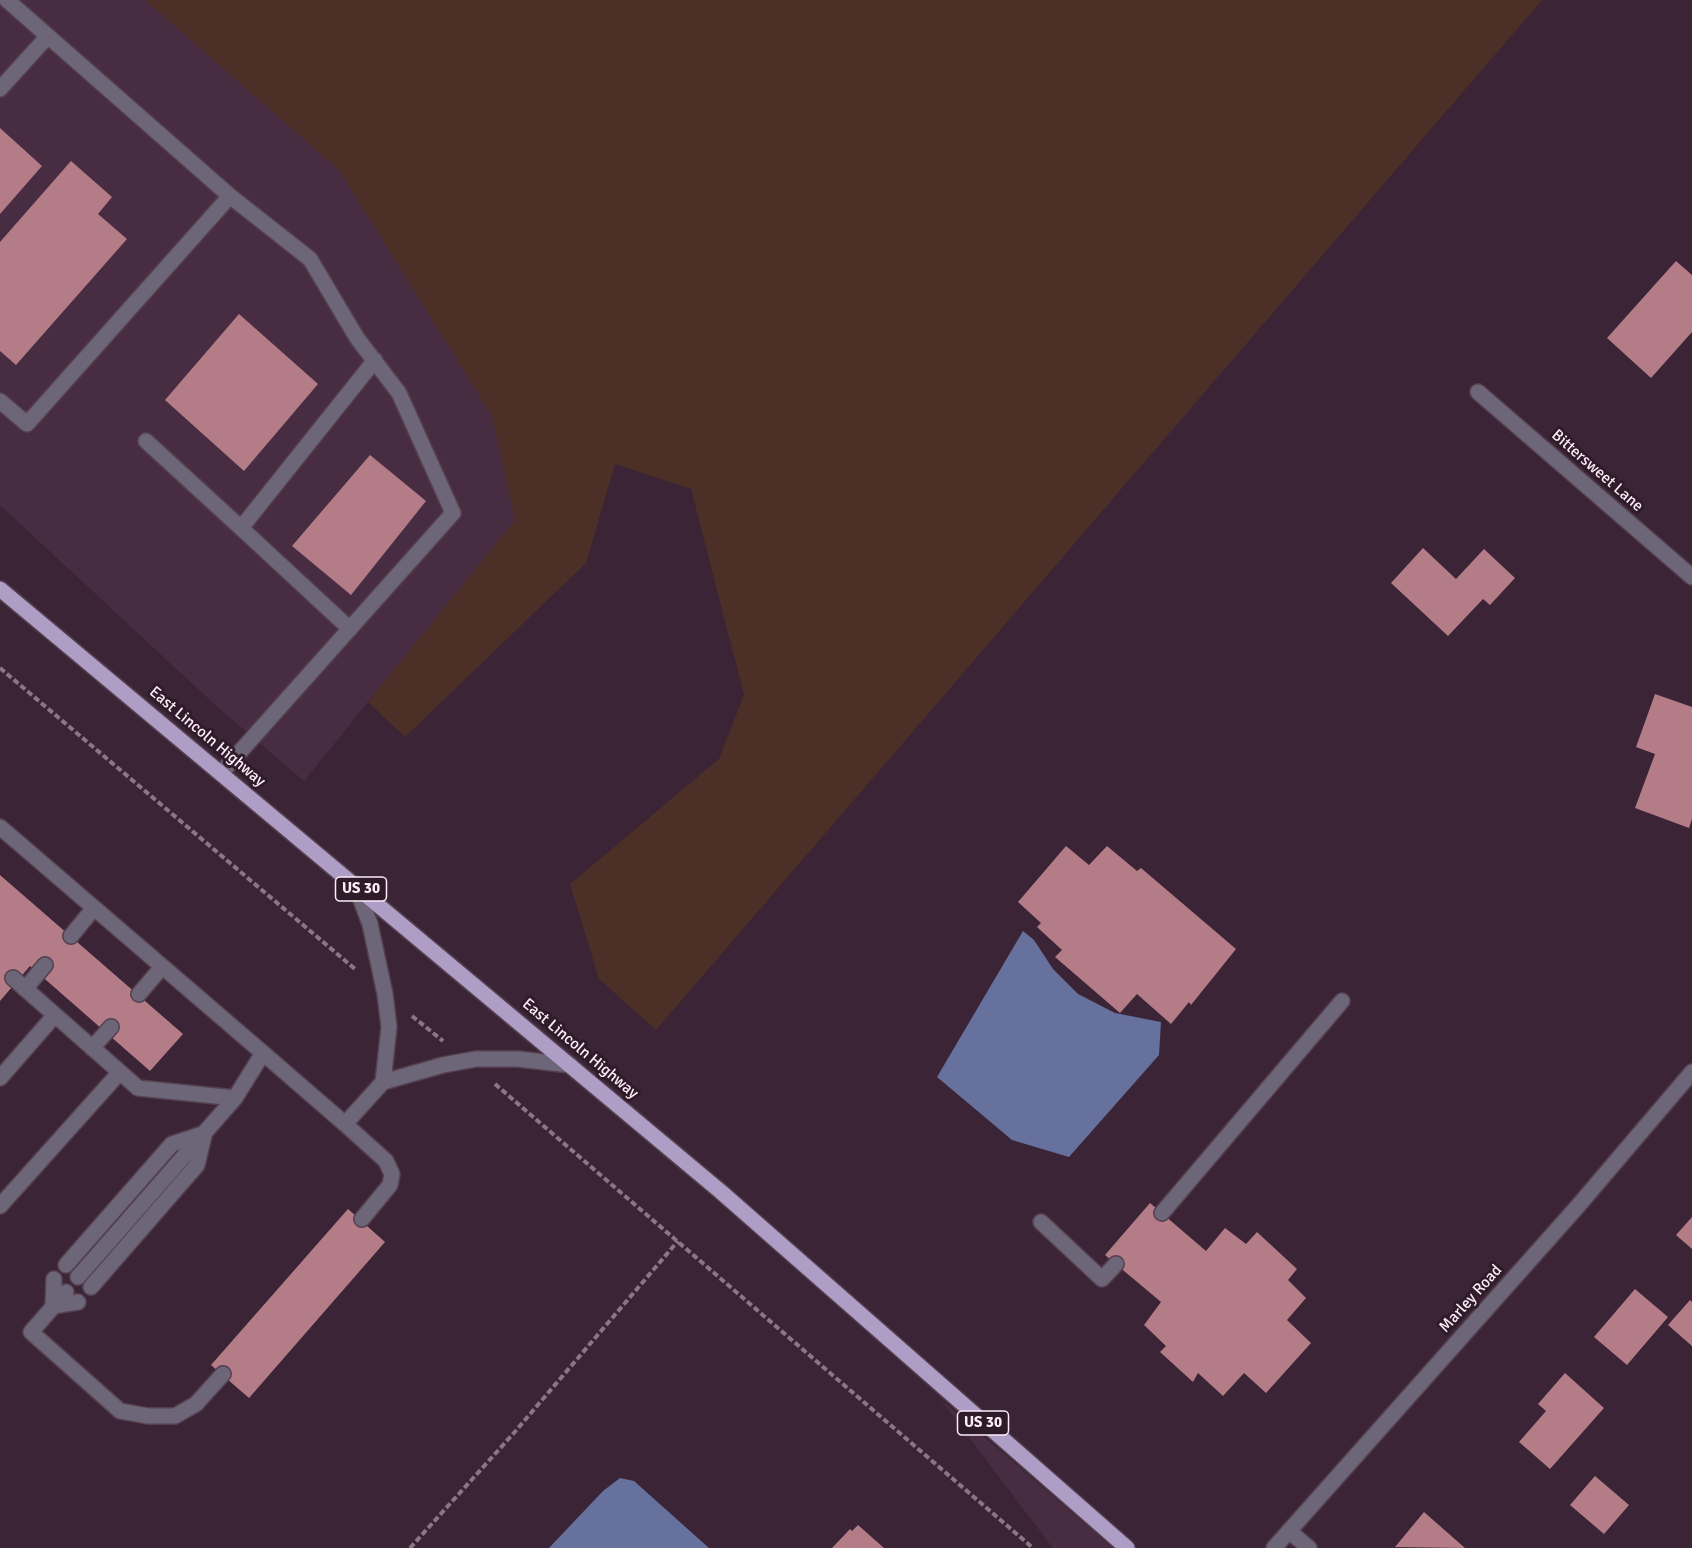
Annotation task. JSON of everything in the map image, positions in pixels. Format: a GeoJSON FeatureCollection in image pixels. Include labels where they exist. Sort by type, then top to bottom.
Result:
{"type":"FeatureCollection","features":[{"type":"Feature","properties":{"kind":"main road","name":"East Lincoln Highway"},"geometry":{"type":"LineString","coordinates":[[0,589],[222,772],[720,1191],[1127,1548]]}},
{"type":"Feature","properties":{"kind":"street"},"geometry":{"type":"LineString","coordinates":[[7,0],[230,196],[310,259],[357,338],[399,393],[453,513],[222,772]]}},
{"type":"Feature","properties":{"kind":"street"},"geometry":{"type":"LineString","coordinates":[[0,89],[48,36]]}},
{"type":"Feature","properties":{"kind":"street"},"geometry":{"type":"LineString","coordinates":[[0,401],[27,424],[230,196]]}},
{"type":"Feature","properties":{"kind":"street"},"geometry":{"type":"LineString","coordinates":[[241,528],[375,360]]}},
{"type":"Feature","properties":{"kind":"street","name":"Bittersweet Lane"},"geometry":{"type":"LineString","coordinates":[[1478,393],[1692,577]]}},
{"type":"Feature","properties":{"kind":"street"},"geometry":{"type":"LineString","coordinates":[[146,441],[350,630]]}},
{"type":"Feature","properties":{"kind":"street"},"geometry":{"type":"LineString","coordinates":[[3,835],[94,908],[386,1161],[392,1174],[390,1185],[362,1219]]}},
{"type":"Feature","properties":{"kind":"street"},"geometry":{"type":"LineString","coordinates":[[355,884],[370,924],[385,994],[389,1027],[383,1082]]}},
{"type":"Feature","properties":{"kind":"street"},"geometry":{"type":"LineString","coordinates":[[71,936],[94,908]]}},
{"type":"Feature","properties":{"kind":"street"},"geometry":{"type":"LineString","coordinates":[[25,989],[45,965]]}},
{"type":"Feature","properties":{"kind":"street"},"geometry":{"type":"LineString","coordinates":[[139,994],[162,967]]}},
{"type":"Feature","properties":{"kind":"street"},"geometry":{"type":"LineString","coordinates":[[13,978],[138,1088],[235,1098]]}},
{"type":"Feature","properties":{"kind":"street"},"geometry":{"type":"LineString","coordinates":[[1162,1213],[1342,1001]]}},
{"type":"Feature","properties":{"kind":"street"},"geometry":{"type":"LineString","coordinates":[[0,1077],[55,1015]]}},
{"type":"Feature","properties":{"kind":"street"},"geometry":{"type":"LineString","coordinates":[[93,1048],[111,1027]]}},
{"type":"Feature","properties":{"kind":"street"},"geometry":{"type":"LineString","coordinates":[[78,1277],[235,1098],[263,1053]]}},
{"type":"Feature","properties":{"kind":"street"},"geometry":{"type":"LineString","coordinates":[[345,1124],[383,1082],[467,1061],[518,1059],[570,1065]]}},
{"type":"Feature","properties":{"kind":"street"},"geometry":{"type":"LineString","coordinates":[[0,1206],[120,1072]]}},
{"type":"Feature","properties":{"kind":"street","name":"Marley Road"},"geometry":{"type":"LineString","coordinates":[[1274,1548],[1578,1206],[1692,1072]]}},
{"type":"Feature","properties":{"kind":"street"},"geometry":{"type":"LineString","coordinates":[[66,1265],[172,1144],[204,1133]]}},
{"type":"Feature","properties":{"kind":"street"},"geometry":{"type":"LineString","coordinates":[[91,1287],[197,1165],[204,1133]]}},
{"type":"Feature","properties":{"kind":"street"},"geometry":{"type":"LineString","coordinates":[[1041,1222],[1102,1279],[1116,1264]]}},
{"type":"Feature","properties":{"kind":"street"},"geometry":{"type":"LineString","coordinates":[[53,1306],[54,1279]]}},
{"type":"Feature","properties":{"kind":"street"},"geometry":{"type":"LineString","coordinates":[[72,1297],[53,1306],[31,1332],[120,1411],[148,1416],[175,1416],[196,1404],[223,1374]]}},
{"type":"Feature","properties":{"kind":"street"},"geometry":{"type":"LineString","coordinates":[[1289,1531],[1308,1548]]}},
{"type":"Feature","properties":{"kind":"path"},"geometry":{"type":"LineString","coordinates":[[0,668],[467,1061],[1033,1548]]}},
{"type":"Feature","properties":{"kind":"path"},"geometry":{"type":"LineString","coordinates":[[410,1548],[513,1434],[678,1241]]}},
{"type":"Feature","properties":{"kind":"shaded area"},"geometry":{"type":"Polygon","coordinates":[[[0,0],[145,0],[339,170],[492,415],[515,520],[304,781],[212,702],[0,505],[0,0]]]}},
{"type":"Feature","properties":{"kind":"shaded area"},"geometry":{"type":"Polygon","coordinates":[[[145,0],[1542,0],[656,1030],[599,979],[570,884],[719,759],[744,695],[691,489],[615,464],[586,563],[405,737],[368,702],[515,520],[492,416],[339,170],[145,0]]]}},
{"type":"Feature","properties":{"kind":"shaded area"},"geometry":{"type":"Polygon","coordinates":[[[940,1399],[1113,1548],[1053,1548],[940,1399]]]}},
{"type":"Feature","properties":{"kind":"water"},"geometry":{"type":"Polygon","coordinates":[[[1023,931],[1034,940],[1053,969],[1078,994],[1115,1013],[1161,1022],[1159,1055],[1069,1157],[1012,1140],[937,1077],[1023,931]]]}},
{"type":"Feature","properties":{"kind":"water"},"geometry":{"type":"Polygon","coordinates":[[[620,1478],[634,1481],[709,1548],[549,1548],[603,1491],[620,1478]]]}},
{"type":"Feature","properties":{"kind":"building"},"geometry":{"type":"Polygon","coordinates":[[[0,128],[42,166],[0,214],[0,128]]]}},
{"type":"Feature","properties":{"kind":"building"},"geometry":{"type":"Polygon","coordinates":[[[71,161],[112,197],[98,214],[127,239],[16,365],[0,351],[0,242],[71,161]]]}},
{"type":"Feature","properties":{"kind":"building"},"geometry":{"type":"Polygon","coordinates":[[[1676,261],[1692,275],[1692,332],[1651,378],[1607,338],[1676,261]]]}},
{"type":"Feature","properties":{"kind":"building"},"geometry":{"type":"Polygon","coordinates":[[[239,314],[318,384],[244,471],[165,400],[239,314]]]}},
{"type":"Feature","properties":{"kind":"building"},"geometry":{"type":"Polygon","coordinates":[[[370,455],[426,501],[351,595],[292,546],[370,455]]]}},
{"type":"Feature","properties":{"kind":"building"},"geometry":{"type":"Polygon","coordinates":[[[1423,548],[1456,579],[1484,549],[1515,578],[1490,605],[1483,599],[1448,636],[1391,583],[1423,548]]]}},
{"type":"Feature","properties":{"kind":"building"},"geometry":{"type":"Polygon","coordinates":[[[1655,694],[1692,707],[1692,819],[1689,828],[1635,808],[1655,754],[1636,747],[1655,694]]]}},
{"type":"Feature","properties":{"kind":"building"},"geometry":{"type":"Polygon","coordinates":[[[1066,846],[1089,865],[1107,846],[1137,871],[1141,868],[1236,949],[1191,1005],[1189,1002],[1171,1024],[1137,994],[1120,1013],[1055,957],[1062,950],[1037,927],[1041,923],[1018,902],[1066,846]]]}},
{"type":"Feature","properties":{"kind":"building"},"geometry":{"type":"Polygon","coordinates":[[[0,875],[183,1034],[150,1071],[30,966],[0,1001],[0,875]]]}},
{"type":"Feature","properties":{"kind":"building"},"geometry":{"type":"Polygon","coordinates":[[[1150,1203],[1206,1251],[1225,1228],[1246,1244],[1257,1232],[1297,1269],[1288,1280],[1306,1298],[1287,1320],[1311,1343],[1266,1393],[1244,1373],[1223,1396],[1198,1373],[1193,1382],[1160,1352],[1166,1346],[1144,1325],[1161,1302],[1105,1255],[1150,1203]]]}},
{"type":"Feature","properties":{"kind":"building"},"geometry":{"type":"Polygon","coordinates":[[[348,1209],[385,1242],[249,1398],[211,1365],[348,1209]]]}},
{"type":"Feature","properties":{"kind":"building"},"geometry":{"type":"Polygon","coordinates":[[[1692,1217],[1692,1249],[1676,1235],[1692,1217]]]}},
{"type":"Feature","properties":{"kind":"building"},"geometry":{"type":"Polygon","coordinates":[[[1635,1289],[1668,1317],[1627,1365],[1594,1337],[1635,1289]]]}},
{"type":"Feature","properties":{"kind":"building"},"geometry":{"type":"Polygon","coordinates":[[[1690,1300],[1692,1302],[1692,1346],[1668,1325],[1690,1300]]]}},
{"type":"Feature","properties":{"kind":"building"},"geometry":{"type":"Polygon","coordinates":[[[1565,1373],[1604,1408],[1550,1469],[1519,1442],[1546,1411],[1538,1404],[1565,1373]]]}},
{"type":"Feature","properties":{"kind":"building"},"geometry":{"type":"Polygon","coordinates":[[[1595,1476],[1629,1505],[1604,1534],[1570,1505],[1595,1476]]]}},
{"type":"Feature","properties":{"kind":"building"},"geometry":{"type":"Polygon","coordinates":[[[1424,1512],[1465,1548],[1395,1547],[1424,1512]]]}},
{"type":"Feature","properties":{"kind":"building"},"geometry":{"type":"Polygon","coordinates":[[[858,1525],[884,1548],[832,1548],[850,1529],[852,1531],[858,1525]]]}}]}
